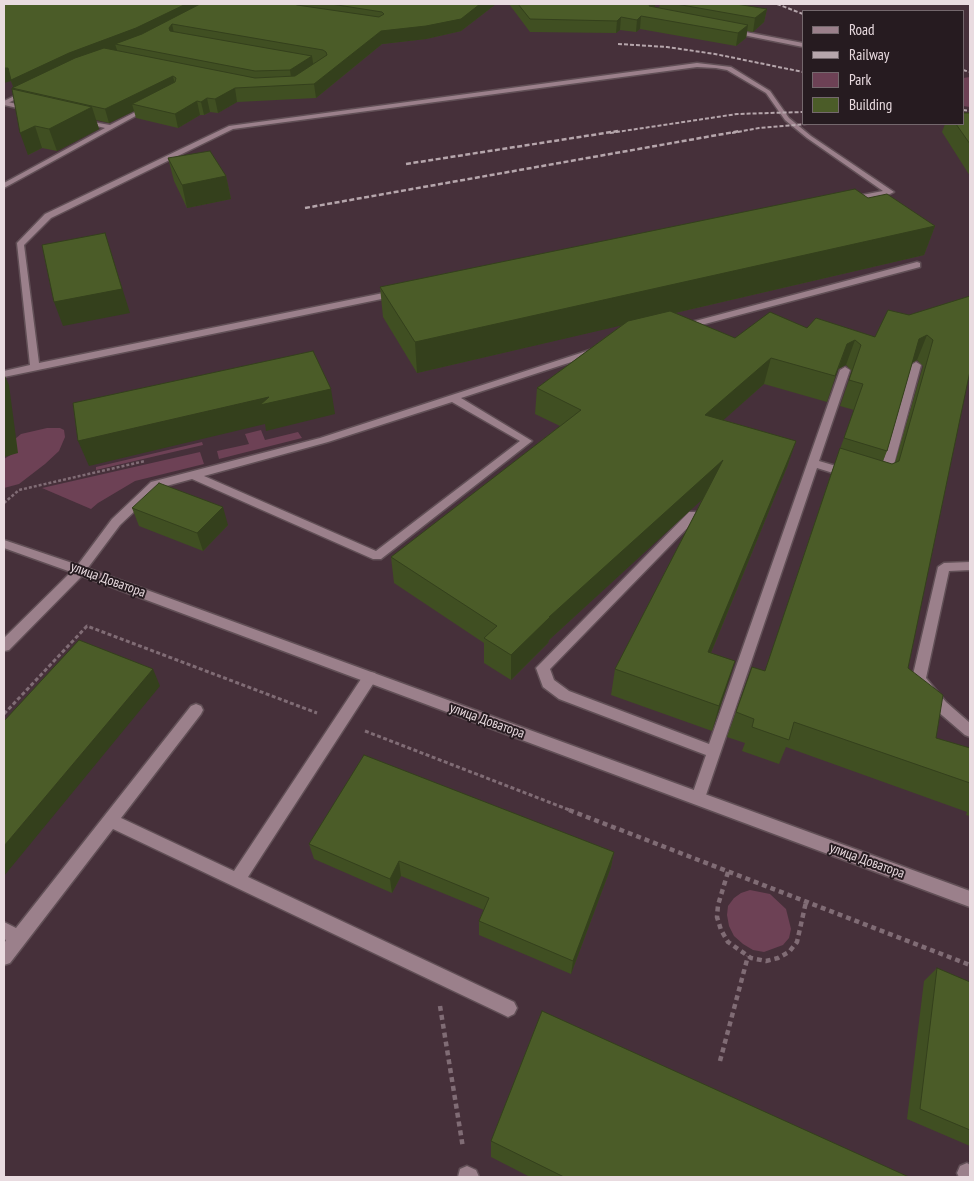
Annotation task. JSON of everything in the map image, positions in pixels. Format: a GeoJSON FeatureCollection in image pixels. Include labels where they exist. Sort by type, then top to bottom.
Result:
{"type":"FeatureCollection","features":[{"type":"Feature","properties":{"kind":"street"},"geometry":{"type":"LineString","coordinates":[[724,30],[802,46]]}},
{"type":"Feature","properties":{"kind":"street"},"geometry":{"type":"LineString","coordinates":[[35,367],[20,245],[48,216],[231,127],[697,65],[716,66],[729,68],[768,92],[786,119],[808,137],[890,192],[842,202]]}},
{"type":"Feature","properties":{"kind":"street"},"geometry":{"type":"LineString","coordinates":[[4,103],[40,86]]}},
{"type":"Feature","properties":{"kind":"street"},"geometry":{"type":"LineString","coordinates":[[4,186],[159,101]]}},
{"type":"Feature","properties":{"kind":"street"},"geometry":{"type":"LineString","coordinates":[[4,103],[40,111]]}},
{"type":"Feature","properties":{"kind":"street"},"geometry":{"type":"LineString","coordinates":[[75,119],[111,127]]}},
{"type":"Feature","properties":{"kind":"street"},"geometry":{"type":"LineString","coordinates":[[668,331],[917,264]]}},
{"type":"Feature","properties":{"kind":"street"},"geometry":{"type":"LineString","coordinates":[[4,374],[404,291]]}},
{"type":"Feature","properties":{"kind":"street"},"geometry":{"type":"LineString","coordinates":[[4,646],[80,570],[116,522],[155,485],[324,440],[610,346]]}},
{"type":"Feature","properties":{"kind":"street"},"geometry":{"type":"LineString","coordinates":[[874,481],[882,484],[916,365]]}},
{"type":"Feature","properties":{"kind":"street"},"geometry":{"type":"LineString","coordinates":[[698,798],[845,370]]}},
{"type":"Feature","properties":{"kind":"street"},"geometry":{"type":"LineString","coordinates":[[193,475],[377,556],[527,441],[453,398]]}},
{"type":"Feature","properties":{"kind":"street"},"geometry":{"type":"LineString","coordinates":[[813,463],[856,476]]}},
{"type":"Feature","properties":{"kind":"street"},"geometry":{"type":"LineString","coordinates":[[693,515],[543,668],[548,683],[564,694],[714,752]]}},
{"type":"Feature","properties":{"kind":"street","name":"улица Доватора"},"geometry":{"type":"LineString","coordinates":[[4,544],[80,570],[970,899]]}},
{"type":"Feature","properties":{"kind":"street"},"geometry":{"type":"LineString","coordinates":[[970,566],[944,567],[918,679],[942,706],[970,730]]}},
{"type":"Feature","properties":{"kind":"street"},"geometry":{"type":"LineString","coordinates":[[237,880],[370,677]]}},
{"type":"Feature","properties":{"kind":"street"},"geometry":{"type":"LineString","coordinates":[[4,956],[11,934],[110,820],[196,710]]}},
{"type":"Feature","properties":{"kind":"street"},"geometry":{"type":"LineString","coordinates":[[110,820],[508,1008]]}},
{"type":"Feature","properties":{"kind":"path"},"geometry":{"type":"LineString","coordinates":[[4,503],[19,490],[151,460]]}},
{"type":"Feature","properties":{"kind":"path"},"geometry":{"type":"LineString","coordinates":[[4,712],[87,626],[970,965]]}},
{"type":"Feature","properties":{"kind":"path"},"geometry":{"type":"LineString","coordinates":[[728,872],[718,905],[717,917],[721,930],[728,942],[748,956],[766,961],[778,958],[789,952],[797,942],[806,902]]}},
{"type":"Feature","properties":{"kind":"path"},"geometry":{"type":"LineString","coordinates":[[720,1061],[748,956]]}},
{"type":"Feature","properties":{"kind":"path"},"geometry":{"type":"LineString","coordinates":[[434,974],[468,1177]]}},
{"type":"Feature","properties":{"kind":"green space"},"geometry":{"type":"Polygon","coordinates":[[[970,77],[970,107],[964,106],[964,78],[970,77]]]}},
{"type":"Feature","properties":{"kind":"green space"},"geometry":{"type":"Polygon","coordinates":[[[47,428],[60,428],[64,430],[65,437],[59,451],[19,484],[4,488],[4,459],[14,453],[15,439],[21,434],[47,428]]]}},
{"type":"Feature","properties":{"kind":"green space"},"geometry":{"type":"Polygon","coordinates":[[[261,430],[265,440],[298,432],[302,438],[219,459],[217,451],[249,444],[245,434],[261,430]]]}},
{"type":"Feature","properties":{"kind":"green space"},"geometry":{"type":"Polygon","coordinates":[[[202,442],[203,445],[96,470],[96,467],[202,442]]]}},
{"type":"Feature","properties":{"kind":"green space"},"geometry":{"type":"Polygon","coordinates":[[[200,452],[204,464],[135,481],[91,509],[42,488],[200,452]]]}},
{"type":"Feature","properties":{"kind":"green space"},"geometry":{"type":"Polygon","coordinates":[[[750,890],[770,894],[786,909],[791,929],[789,938],[783,945],[764,952],[753,950],[734,936],[729,926],[728,906],[734,898],[750,890]]]}},
{"type":"Feature","properties":{"kind":"building"},"geometry":{"type":"Polygon","coordinates":[[[4,4],[186,4],[136,28],[69,53],[11,80],[8,68],[4,68],[4,4]]]}},
{"type":"Feature","properties":{"kind":"building"},"geometry":{"type":"Polygon","coordinates":[[[200,4],[294,4],[379,17],[384,14],[382,12],[331,4],[480,4],[461,19],[426,26],[381,31],[314,84],[235,88],[215,99],[207,98],[201,102],[197,101],[175,114],[132,104],[175,82],[176,78],[173,76],[105,109],[12,88],[75,58],[104,48],[255,78],[295,76],[327,55],[323,50],[172,24],[169,28],[170,31],[312,56],[290,70],[255,71],[115,44],[142,34],[200,4]]]}},
{"type":"Feature","properties":{"kind":"building"},"geometry":{"type":"Polygon","coordinates":[[[518,4],[650,4],[649,6],[748,25],[738,33],[641,16],[637,20],[621,17],[617,21],[530,19],[518,4]]]}},
{"type":"Feature","properties":{"kind":"building"},"geometry":{"type":"Polygon","coordinates":[[[676,4],[736,4],[767,9],[755,18],[676,4]]]}},
{"type":"Feature","properties":{"kind":"building"},"geometry":{"type":"Polygon","coordinates":[[[12,89],[92,107],[49,129],[35,126],[20,133],[12,89]]]}},
{"type":"Feature","properties":{"kind":"building"},"geometry":{"type":"Polygon","coordinates":[[[964,113],[970,113],[970,144],[957,125],[964,125],[964,113]]]}},
{"type":"Feature","properties":{"kind":"building"},"geometry":{"type":"Polygon","coordinates":[[[210,151],[226,176],[182,185],[168,158],[210,151]]]}},
{"type":"Feature","properties":{"kind":"building"},"geometry":{"type":"Polygon","coordinates":[[[855,189],[868,198],[887,194],[935,226],[415,342],[380,287],[855,189]]]}},
{"type":"Feature","properties":{"kind":"building"},"geometry":{"type":"Polygon","coordinates":[[[105,233],[122,289],[54,302],[42,245],[105,233]]]}},
{"type":"Feature","properties":{"kind":"building"},"geometry":{"type":"Polygon","coordinates":[[[970,296],[970,371],[908,668],[943,695],[936,738],[970,748],[970,783],[794,722],[789,740],[752,727],[754,719],[736,712],[752,667],[765,671],[840,448],[892,464],[899,461],[933,340],[927,335],[919,339],[887,451],[844,438],[863,384],[849,380],[861,345],[855,340],[847,344],[835,376],[771,358],[705,415],[796,441],[708,652],[735,661],[719,706],[615,669],[723,460],[549,617],[511,655],[484,638],[497,626],[391,557],[581,410],[537,388],[628,321],[670,311],[735,338],[770,312],[807,328],[816,318],[875,337],[888,310],[909,315],[970,296]]]}},
{"type":"Feature","properties":{"kind":"building"},"geometry":{"type":"Polygon","coordinates":[[[313,351],[331,389],[260,405],[269,397],[78,441],[73,403],[313,351]]]}},
{"type":"Feature","properties":{"kind":"building"},"geometry":{"type":"Polygon","coordinates":[[[159,483],[223,507],[197,533],[132,508],[159,483]]]}},
{"type":"Feature","properties":{"kind":"building"},"geometry":{"type":"Polygon","coordinates":[[[79,640],[153,669],[4,846],[4,721],[79,640]]]}},
{"type":"Feature","properties":{"kind":"building"},"geometry":{"type":"Polygon","coordinates":[[[364,755],[614,852],[573,961],[479,921],[489,898],[399,861],[390,879],[309,844],[364,755]]]}},
{"type":"Feature","properties":{"kind":"building"},"geometry":{"type":"Polygon","coordinates":[[[937,968],[970,982],[970,1130],[920,1109],[937,968]]]}},
{"type":"Feature","properties":{"kind":"building"},"geometry":{"type":"Polygon","coordinates":[[[542,1011],[909,1177],[564,1177],[491,1141],[542,1011]]]}},
{"type":"Feature","properties":{"kind":"railway"},"geometry":{"type":"LineString","coordinates":[[777,4],[802,14]]}},
{"type":"Feature","properties":{"kind":"railway"},"geometry":{"type":"LineString","coordinates":[[618,44],[667,47],[715,54],[802,72]]}},
{"type":"Feature","properties":{"kind":"railway"},"geometry":{"type":"LineString","coordinates":[[964,70],[970,72]]}},
{"type":"Feature","properties":{"kind":"railway"},"geometry":{"type":"LineString","coordinates":[[964,110],[970,111]]}},
{"type":"Feature","properties":{"kind":"railway"},"geometry":{"type":"LineString","coordinates":[[610,133],[737,114],[802,112]]}},
{"type":"Feature","properties":{"kind":"railway"},"geometry":{"type":"LineString","coordinates":[[732,133],[759,128],[802,124]]}},
{"type":"Feature","properties":{"kind":"railway"},"geometry":{"type":"LineString","coordinates":[[406,164],[618,131]]}},
{"type":"Feature","properties":{"kind":"railway"},"geometry":{"type":"LineString","coordinates":[[305,208],[740,131]]}}]}
